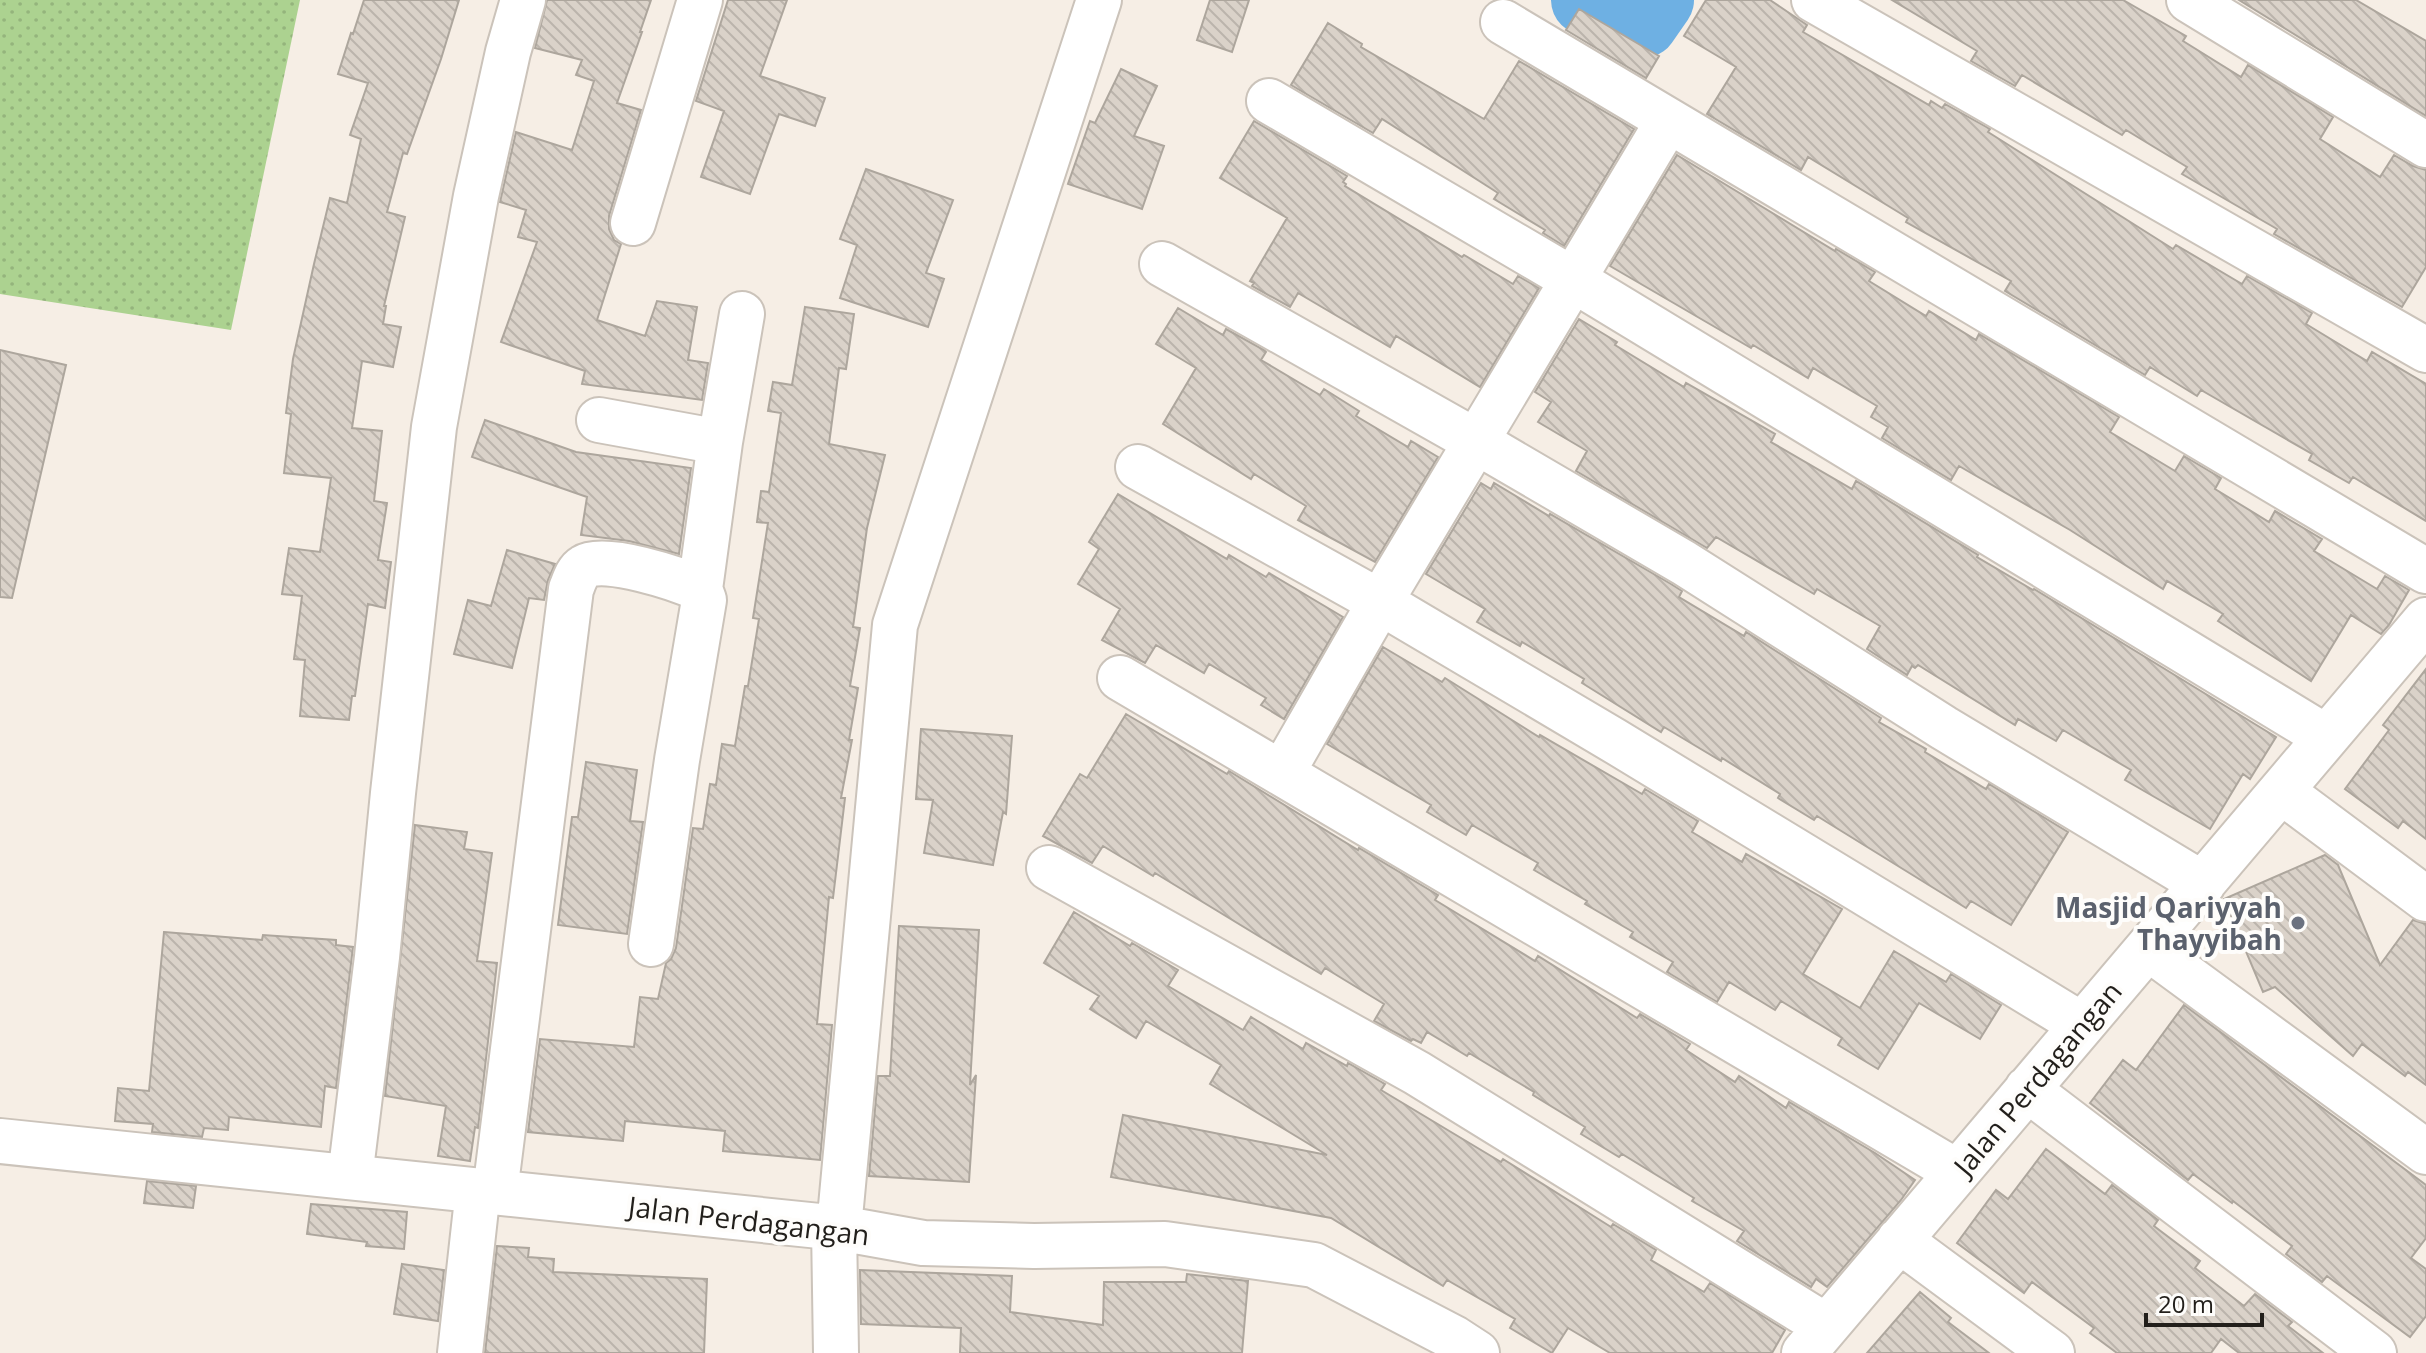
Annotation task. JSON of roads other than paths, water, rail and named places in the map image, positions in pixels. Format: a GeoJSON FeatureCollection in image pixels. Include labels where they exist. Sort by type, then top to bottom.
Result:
{"type":"FeatureCollection","features":[{"type":"Feature","properties":{"kind":"street"},"geometry":{"type":"LineString","coordinates":[[350,1177],[434,427],[476,196],[508,52],[523,0]]}},
{"type":"Feature","properties":{"kind":"street"},"geometry":{"type":"LineString","coordinates":[[633,223],[700,0]]}},
{"type":"Feature","properties":{"kind":"street"},"geometry":{"type":"LineString","coordinates":[[836,1353],[837,1228],[895,625],[1099,0]]}},
{"type":"Feature","properties":{"kind":"street"},"geometry":{"type":"LineString","coordinates":[[1814,0],[2426,350]]}},
{"type":"Feature","properties":{"kind":"street"},"geometry":{"type":"LineString","coordinates":[[2189,0],[2426,145]]}},
{"type":"Feature","properties":{"kind":"street"},"geometry":{"type":"LineString","coordinates":[[1503,22],[2426,571]]}},
{"type":"Feature","properties":{"kind":"street"},"geometry":{"type":"LineString","coordinates":[[1269,101],[1572,279],[2326,737]]}},
{"type":"Feature","properties":{"kind":"street"},"geometry":{"type":"LineString","coordinates":[[1282,773],[1380,602],[1668,121]]}},
{"type":"Feature","properties":{"kind":"street"},"geometry":{"type":"LineString","coordinates":[[1162,264],[1684,563],[1944,728],[2203,884]]}},
{"type":"Feature","properties":{"kind":"street"},"geometry":{"type":"LineString","coordinates":[[651,944],[704,600],[700,589],[720,442],[742,314]]}},
{"type":"Feature","properties":{"kind":"street"},"geometry":{"type":"LineString","coordinates":[[599,420],[720,442]]}},
{"type":"Feature","properties":{"kind":"street"},"geometry":{"type":"LineString","coordinates":[[1138,467],[1380,602],[2082,1025]]}},
{"type":"Feature","properties":{"kind":"street"},"geometry":{"type":"LineString","coordinates":[[460,1353],[487,1191],[571,589],[584,567],[597,564],[654,572],[700,589]]}},
{"type":"Feature","properties":{"kind":"street","name":"Jalan Perdagangan"},"geometry":{"type":"LineString","coordinates":[[1815,1340],[2326,737],[2419,642]]}},
{"type":"Feature","properties":{"kind":"street"},"geometry":{"type":"LineString","coordinates":[[1120,678],[1957,1172]]}},
{"type":"Feature","properties":{"kind":"street"},"geometry":{"type":"LineString","coordinates":[[2281,791],[2426,899]]}},
{"type":"Feature","properties":{"kind":"street"},"geometry":{"type":"LineString","coordinates":[[1049,868],[1417,1073],[1815,1340]]}},
{"type":"Feature","properties":{"kind":"street"},"geometry":{"type":"LineString","coordinates":[[2148,948],[2426,1152]]}},
{"type":"Feature","properties":{"kind":"street"},"geometry":{"type":"LineString","coordinates":[[2027,1089],[2374,1353]]}},
{"type":"Feature","properties":{"kind":"street","name":"Jalan Perdagangan"},"geometry":{"type":"LineString","coordinates":[[0,1141],[837,1228],[923,1243],[1034,1246],[1165,1244],[1314,1265],[1477,1353]]}},
{"type":"Feature","properties":{"kind":"street"},"geometry":{"type":"LineString","coordinates":[[1899,1240],[2052,1353]]}},
{"type":"Feature","properties":{"kind":"waterway"},"geometry":{"type":"LineString","coordinates":[[1586,0],[1643,23],[1659,0]]}},
{"type":"Feature","properties":{"kind":"place","name":"Masjid Qariyyah Thayyibah"},"geometry":{"type":"Point","coordinates":[2298,923]}}]}
